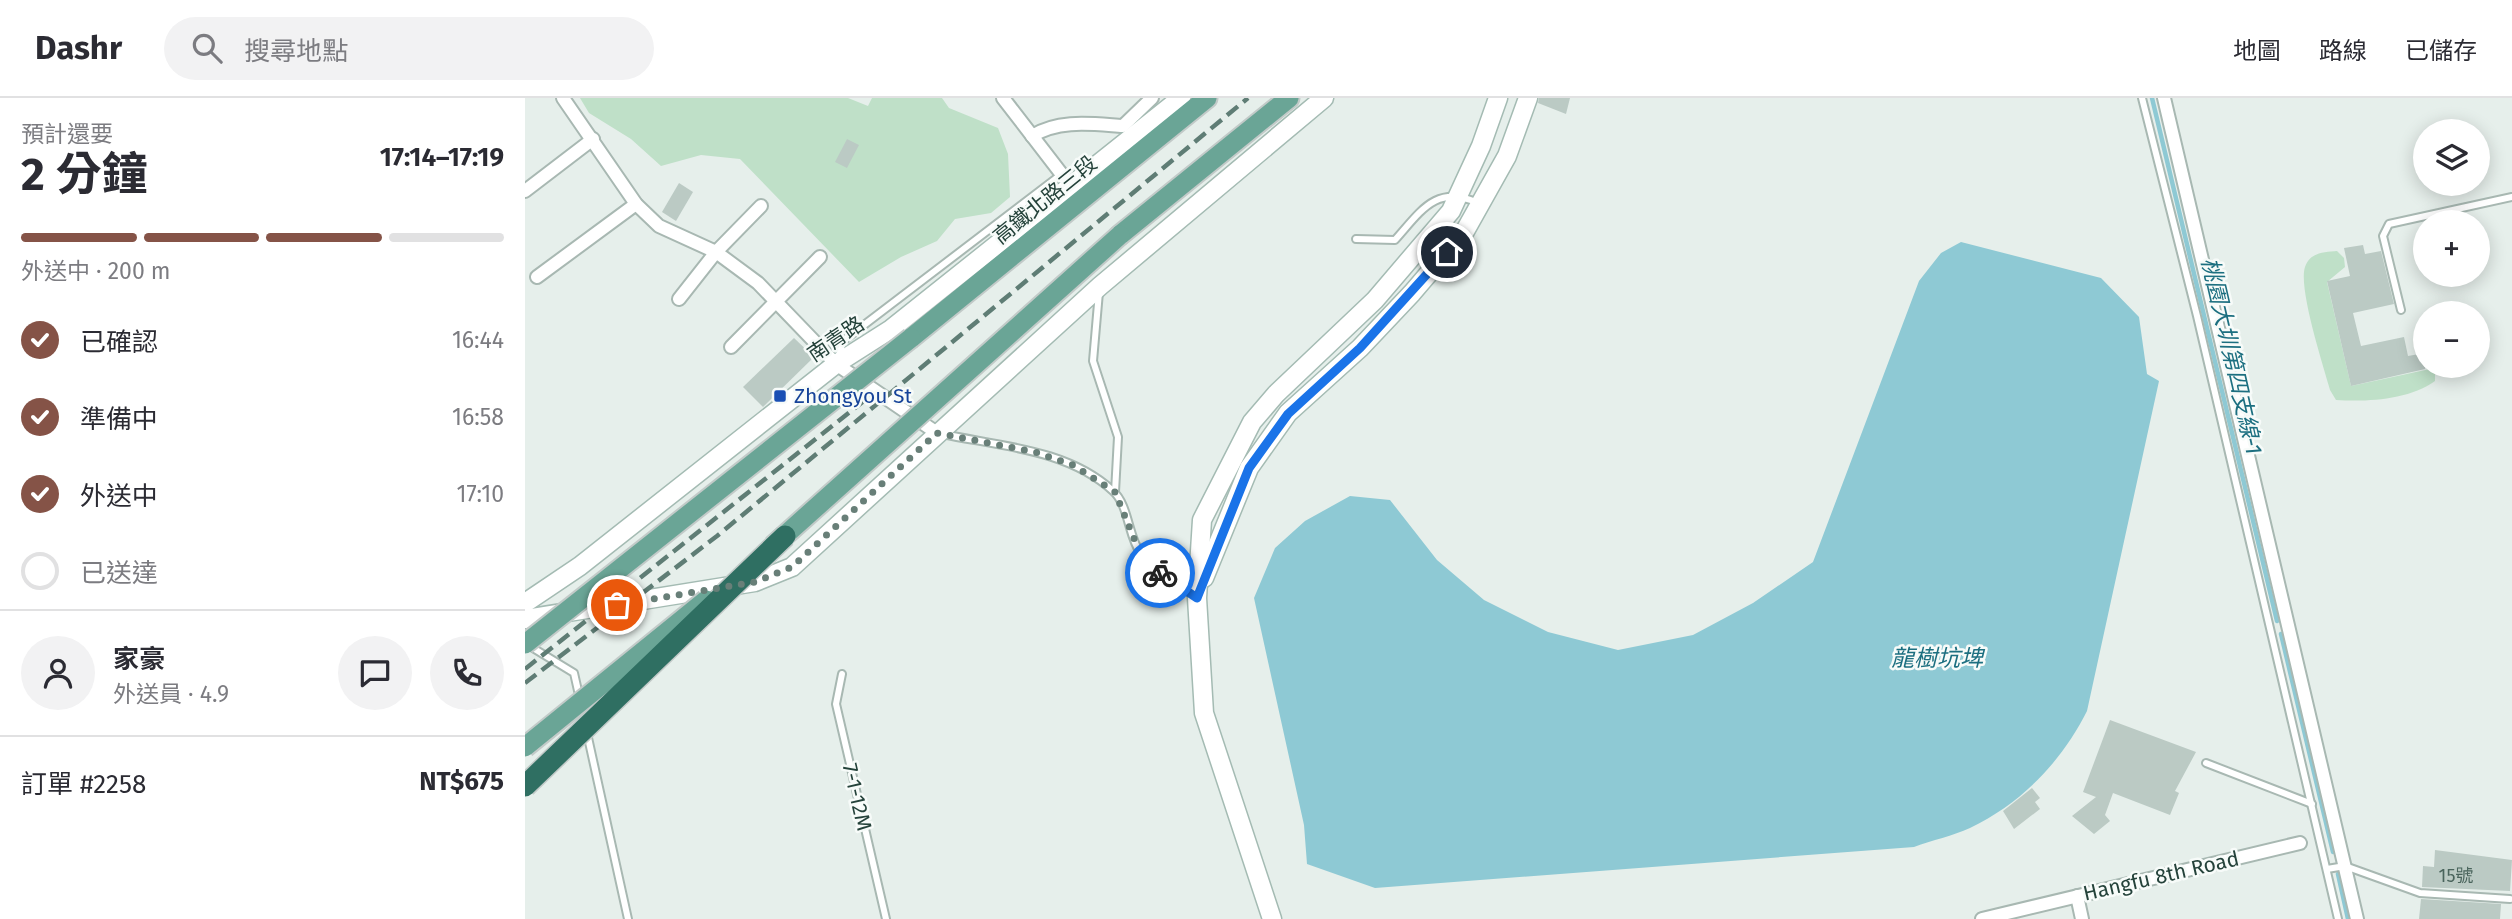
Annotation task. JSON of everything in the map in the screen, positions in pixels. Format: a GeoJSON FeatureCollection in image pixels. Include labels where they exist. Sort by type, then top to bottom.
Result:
{"type":"FeatureCollection","features":[{"type":"Feature","properties":{"kind":"highway"},"geometry":{"type":"LineString","coordinates":[[525,786],[785,536]]}},
{"type":"Feature","properties":{"kind":"main road","name":"高鐵北路三段"},"geometry":{"type":"LineString","coordinates":[[1066,179],[1181,98]]}},
{"type":"Feature","properties":{"kind":"main road","name":"高鐵北路三段"},"geometry":{"type":"LineString","coordinates":[[911,338],[1207,98]]}},
{"type":"Feature","properties":{"kind":"main road"},"geometry":{"type":"LineString","coordinates":[[525,747],[785,536],[1120,235],[1289,98]]}},
{"type":"Feature","properties":{"kind":"main road"},"geometry":{"type":"LineString","coordinates":[[532,599],[533,618],[755,582],[792,567],[1100,286],[1324,98]]}},
{"type":"Feature","properties":{"kind":"main road"},"geometry":{"type":"LineString","coordinates":[[1272,919],[1204,713],[1197,598],[1202,520],[1252,422],[1276,394],[1375,300],[1451,211],[1481,146],[1498,98]]}},
{"type":"Feature","properties":{"kind":"main road"},"geometry":{"type":"LineString","coordinates":[[1197,598],[1249,468],[1280,424],[1412,293],[1465,231],[1507,156],[1528,98]]}},
{"type":"Feature","properties":{"kind":"main road","name":"南青路"},"geometry":{"type":"LineString","coordinates":[[532,599],[580,566],[836,364],[891,329],[1066,179]]}},
{"type":"Feature","properties":{"kind":"main road","name":"南青路"},"geometry":{"type":"LineString","coordinates":[[525,644],[911,338]]}},
{"type":"Feature","properties":{"kind":"main road"},"geometry":{"type":"LineString","coordinates":[[862,383],[867,344]]}},
{"type":"Feature","properties":{"kind":"street"},"geometry":{"type":"LineString","coordinates":[[563,98],[636,204],[659,226],[716,252],[776,299],[836,364],[937,433]]}},
{"type":"Feature","properties":{"kind":"street"},"geometry":{"type":"LineString","coordinates":[[1003,98],[1066,179]]}},
{"type":"Feature","properties":{"kind":"street"},"geometry":{"type":"LineString","coordinates":[[1032,136],[1044,128],[1076,124],[1123,126],[1152,98]]}},
{"type":"Feature","properties":{"kind":"street"},"geometry":{"type":"LineString","coordinates":[[2164,98],[2357,919]]}},
{"type":"Feature","properties":{"kind":"street"},"geometry":{"type":"LineString","coordinates":[[525,191],[593,139]]}},
{"type":"Feature","properties":{"kind":"street"},"geometry":{"type":"LineString","coordinates":[[537,277],[636,204]]}},
{"type":"Feature","properties":{"kind":"street"},"geometry":{"type":"LineString","coordinates":[[678,299],[716,252],[761,206]]}},
{"type":"Feature","properties":{"kind":"street"},"geometry":{"type":"LineString","coordinates":[[731,347],[820,257]]}},
{"type":"Feature","properties":{"kind":"street","name":"Hangfu 8th Road"},"geometry":{"type":"LineString","coordinates":[[1982,919],[2300,843]]}},
{"type":"Feature","properties":{"kind":"street"},"geometry":{"type":"LineString","coordinates":[[2077,896],[2083,919]]}},
{"type":"Feature","properties":{"kind":"lane"},"geometry":{"type":"LineString","coordinates":[[2142,98],[2338,919]]}},
{"type":"Feature","properties":{"kind":"lane"},"geometry":{"type":"LineString","coordinates":[[836,364],[843,341],[1066,179]]}},
{"type":"Feature","properties":{"kind":"lane"},"geometry":{"type":"LineString","coordinates":[[1356,239],[1395,240],[1429,202],[1459,194],[1480,204]]}},
{"type":"Feature","properties":{"kind":"lane"},"geometry":{"type":"LineString","coordinates":[[2401,310],[2383,236],[2389,224],[2512,197]]}},
{"type":"Feature","properties":{"kind":"lane"},"geometry":{"type":"LineString","coordinates":[[1100,286],[1093,361],[1118,437],[1115,492],[1140,553],[1164,576],[1197,598]]}},
{"type":"Feature","properties":{"kind":"lane"},"geometry":{"type":"LineString","coordinates":[[937,433],[1035,452],[1073,465],[1115,492]]}},
{"type":"Feature","properties":{"kind":"lane"},"geometry":{"type":"LineString","coordinates":[[2271,630],[2288,624]]}},
{"type":"Feature","properties":{"kind":"lane"},"geometry":{"type":"LineString","coordinates":[[525,644],[574,673],[628,919]]}},
{"type":"Feature","properties":{"kind":"lane","name":"7-1-12M"},"geometry":{"type":"LineString","coordinates":[[842,674],[836,704],[886,919]]}},
{"type":"Feature","properties":{"kind":"lane"},"geometry":{"type":"LineString","coordinates":[[2206,763],[2312,804]]}},
{"type":"Feature","properties":{"kind":"lane"},"geometry":{"type":"LineString","coordinates":[[2327,869],[2345,866],[2420,893],[2510,899]]}},
{"type":"Feature","properties":{"kind":"green space"},"geometry":{"type":"Polygon","coordinates":[[[580,98],[848,98],[868,106],[872,98],[942,98],[949,108],[998,128],[1008,154],[1010,197],[991,213],[955,219],[937,241],[901,257],[859,282],[740,159],[701,155],[661,166],[631,139],[589,113],[580,98]]]}},
{"type":"Feature","properties":{"kind":"green space"},"geometry":{"type":"Polygon","coordinates":[[[2337,251],[2344,258],[2345,267],[2327,282],[2351,386],[2413,373],[2413,378],[2435,378],[2435,381],[2400,396],[2361,401],[2336,400],[2330,390],[2312,327],[2304,277],[2310,258],[2337,251]]]}},
{"type":"Feature","properties":{"kind":"water","name":"龍樹坑埤"},"geometry":{"type":"Polygon","coordinates":[[[1961,242],[2101,278],[2139,317],[2147,374],[2159,381],[2087,711],[2065,747],[2039,779],[1989,818],[1963,831],[1914,847],[1375,888],[1307,864],[1304,825],[1254,598],[1275,548],[1305,521],[1350,496],[1390,500],[1437,560],[1484,600],[1548,632],[1618,650],[1693,635],[1753,603],[1813,562],[1919,281],[1941,253],[1961,242]]]}},
{"type":"Feature","properties":{"kind":"building"},"geometry":{"type":"Polygon","coordinates":[[[1539,98],[1570,98],[1566,114],[1538,103],[1539,98]]]}},
{"type":"Feature","properties":{"kind":"building"},"geometry":{"type":"Polygon","coordinates":[[[847,139],[859,145],[847,168],[835,162],[847,139]]]}},
{"type":"Feature","properties":{"kind":"building"},"geometry":{"type":"Polygon","coordinates":[[[679,183],[693,192],[676,221],[662,212],[679,183]]]}},
{"type":"Feature","properties":{"kind":"building"},"geometry":{"type":"Polygon","coordinates":[[[2363,245],[2365,254],[2381,251],[2394,304],[2353,313],[2361,346],[2404,337],[2408,356],[2413,355],[2413,372],[2351,386],[2327,281],[2350,276],[2344,248],[2363,245]]]}},
{"type":"Feature","properties":{"kind":"building"},"geometry":{"type":"Polygon","coordinates":[[[794,338],[814,357],[763,407],[743,387],[794,338]]]}},
{"type":"Feature","properties":{"kind":"building"},"geometry":{"type":"Polygon","coordinates":[[[2110,720],[2196,752],[2175,791],[2179,793],[2170,815],[2113,793],[2105,815],[2110,821],[2094,834],[2072,816],[2096,797],[2083,792],[2110,720]]]}},
{"type":"Feature","properties":{"kind":"building"},"geometry":{"type":"Polygon","coordinates":[[[2032,788],[2040,798],[2035,802],[2040,809],[2014,829],[2003,811],[2032,788]]]}},
{"type":"Feature","properties":{"kind":"building"},"geometry":{"type":"Polygon","coordinates":[[[2435,850],[2512,860],[2510,891],[2422,887],[2423,866],[2434,867],[2435,850]]]}},
{"type":"Feature","properties":{"kind":"building"},"geometry":{"type":"Polygon","coordinates":[[[2421,899],[2501,904],[2500,919],[2419,919],[2421,899]]]}},
{"type":"Feature","properties":{"kind":"waterway","name":"桃園大圳第四支線-1"},"geometry":{"type":"LineString","coordinates":[[2152,98],[2277,621]]}},
{"type":"Feature","properties":{"kind":"waterway","name":"桃園大圳第四支線-1"},"geometry":{"type":"LineString","coordinates":[[2281,634],[2333,852]]}},
{"type":"Feature","properties":{"kind":"waterway","name":"桃園大圳第四支線-1"},"geometry":{"type":"LineString","coordinates":[[2338,874],[2348,919]]}},
{"type":"Feature","properties":{"kind":"railway"},"geometry":{"type":"LineString","coordinates":[[525,683],[717,536],[1248,98]]}},
{"type":"Feature","properties":{"kind":"railway"},"geometry":{"type":"LineString","coordinates":[[525,669],[865,400]]}},
{"type":"Feature","properties":{"kind":"way so far"},"geometry":{"type":"LineString","coordinates":[[617,605],[755,582],[792,567],[937,433],[1035,452],[1073,465],[1115,492],[1140,553],[1160,573]]}},
{"type":"Feature","properties":{"kind":"place","name":"Zhongyou St"},"geometry":{"type":"Point","coordinates":[780,396]}},
{"type":"Feature","properties":{"kind":"route"},"geometry":{"type":"LineString","coordinates":[[1160,573],[1197,598],[1226,519],[1249,468],[1288,414],[1360,348],[1447,252]]}}]}
